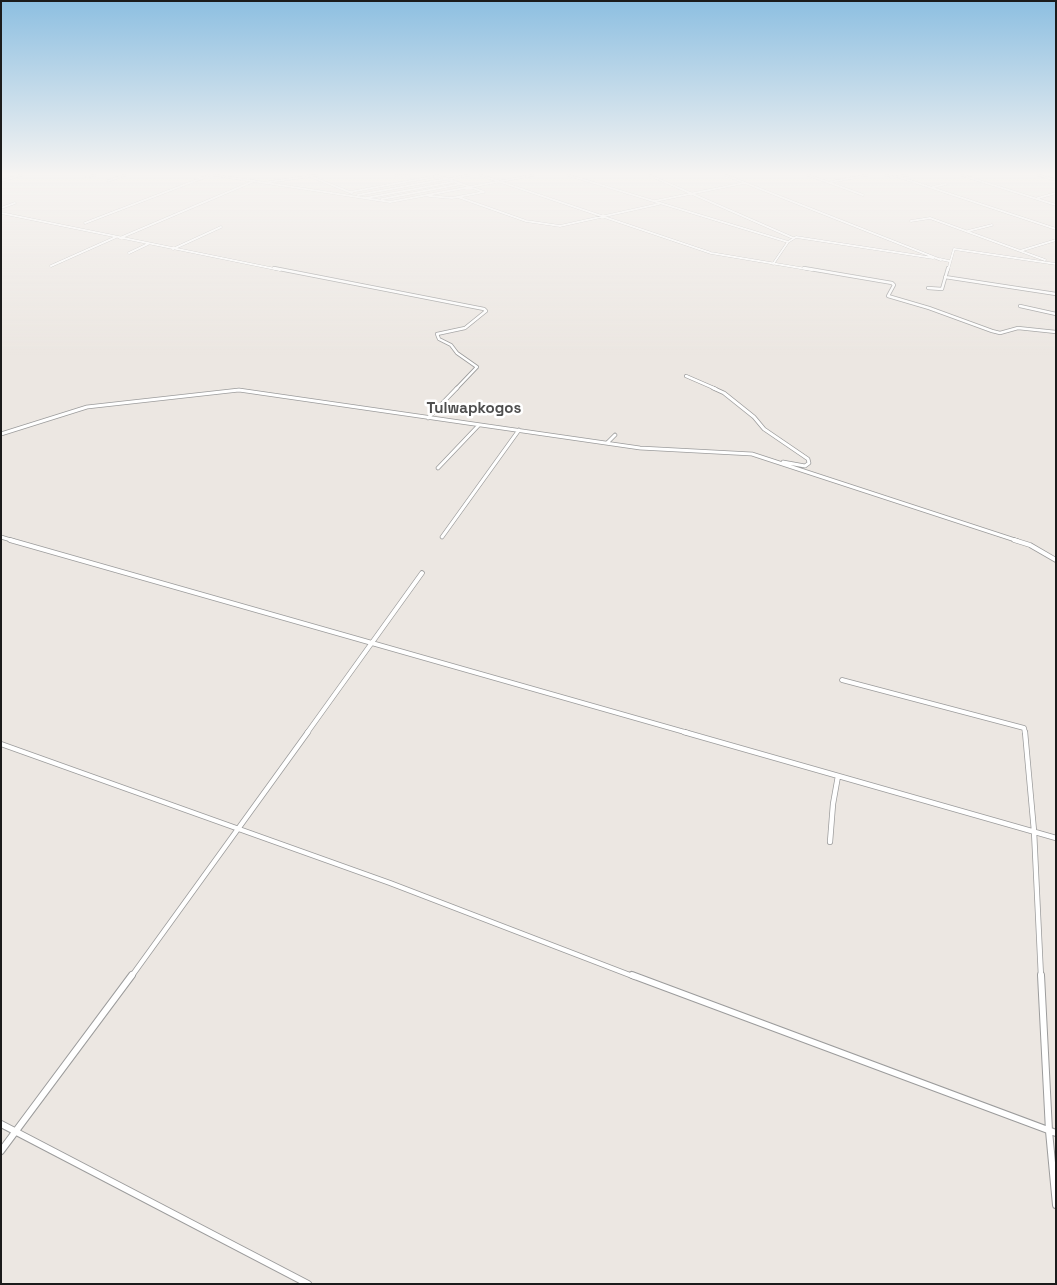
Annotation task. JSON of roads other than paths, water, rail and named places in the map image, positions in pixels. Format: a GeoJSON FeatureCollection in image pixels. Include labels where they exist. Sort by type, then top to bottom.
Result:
{"type":"FeatureCollection","features":[{"type":"Feature","properties":{"kind":"street"},"geometry":{"type":"LineString","coordinates":[[106,235],[485,310],[465,328],[437,334],[439,339],[451,345],[457,353],[477,367],[428,418]]}},
{"type":"Feature","properties":{"kind":"street"},"geometry":{"type":"LineString","coordinates":[[120,238],[127,235]]}},
{"type":"Feature","properties":{"kind":"street"},"geometry":{"type":"LineString","coordinates":[[173,249],[204,235]]}},
{"type":"Feature","properties":{"kind":"street"},"geometry":{"type":"LineString","coordinates":[[658,235],[707,252],[892,284],[894,285],[888,296],[924,306],[996,332],[1018,328],[1056,332]]}},
{"type":"Feature","properties":{"kind":"street"},"geometry":{"type":"LineString","coordinates":[[764,235],[788,242]]}},
{"type":"Feature","properties":{"kind":"street"},"geometry":{"type":"LineString","coordinates":[[786,235],[793,238],[949,261]]}},
{"type":"Feature","properties":{"kind":"street"},"geometry":{"type":"LineString","coordinates":[[878,235],[941,260]]}},
{"type":"Feature","properties":{"kind":"street"},"geometry":{"type":"LineString","coordinates":[[977,235],[1052,263]]}},
{"type":"Feature","properties":{"kind":"street"},"geometry":{"type":"LineString","coordinates":[[51,266],[116,237]]}},
{"type":"Feature","properties":{"kind":"street"},"geometry":{"type":"LineString","coordinates":[[773,264],[788,242],[793,238]]}},
{"type":"Feature","properties":{"kind":"street"},"geometry":{"type":"LineString","coordinates":[[1020,251],[1056,240]]}},
{"type":"Feature","properties":{"kind":"street"},"geometry":{"type":"LineString","coordinates":[[129,253],[148,244]]}},
{"type":"Feature","properties":{"kind":"street"},"geometry":{"type":"LineString","coordinates":[[928,288],[942,289],[952,251],[956,249],[1056,264]]}},
{"type":"Feature","properties":{"kind":"street"},"geometry":{"type":"LineString","coordinates":[[945,277],[1056,294]]}},
{"type":"Feature","properties":{"kind":"street"},"geometry":{"type":"LineString","coordinates":[[1020,306],[1056,314]]}},
{"type":"Feature","properties":{"kind":"street"},"geometry":{"type":"LineString","coordinates":[[686,376],[724,393],[754,417],[764,429],[808,459],[809,463],[805,466],[772,461]]}},
{"type":"Feature","properties":{"kind":"street"},"geometry":{"type":"LineString","coordinates":[[1,434],[87,407],[228,390],[608,443],[660,449],[752,454],[1030,545],[1056,560]]}},
{"type":"Feature","properties":{"kind":"street"},"geometry":{"type":"LineString","coordinates":[[438,468],[479,425]]}},
{"type":"Feature","properties":{"kind":"street"},"geometry":{"type":"LineString","coordinates":[[442,538],[519,430]]}},
{"type":"Feature","properties":{"kind":"street"},"geometry":{"type":"LineString","coordinates":[[608,443],[615,435]]}},
{"type":"Feature","properties":{"kind":"street"},"geometry":{"type":"LineString","coordinates":[[1,537],[1056,838]]}},
{"type":"Feature","properties":{"kind":"street"},"geometry":{"type":"LineString","coordinates":[[1,1151],[422,574]]}},
{"type":"Feature","properties":{"kind":"street"},"geometry":{"type":"LineString","coordinates":[[842,680],[1024,728],[1027,739],[1034,831],[1049,1131],[1056,1206]]}},
{"type":"Feature","properties":{"kind":"street"},"geometry":{"type":"LineString","coordinates":[[1,744],[390,883],[725,1011],[1056,1133]]}},
{"type":"Feature","properties":{"kind":"street"},"geometry":{"type":"LineString","coordinates":[[830,842],[833,804],[838,776]]}},
{"type":"Feature","properties":{"kind":"street"},"geometry":{"type":"LineString","coordinates":[[1,1124],[308,1284]]}},
{"type":"Feature","properties":{"kind":"district","name":"Tulwapkogos"},"geometry":{"type":"Point","coordinates":[474,409]}}]}
